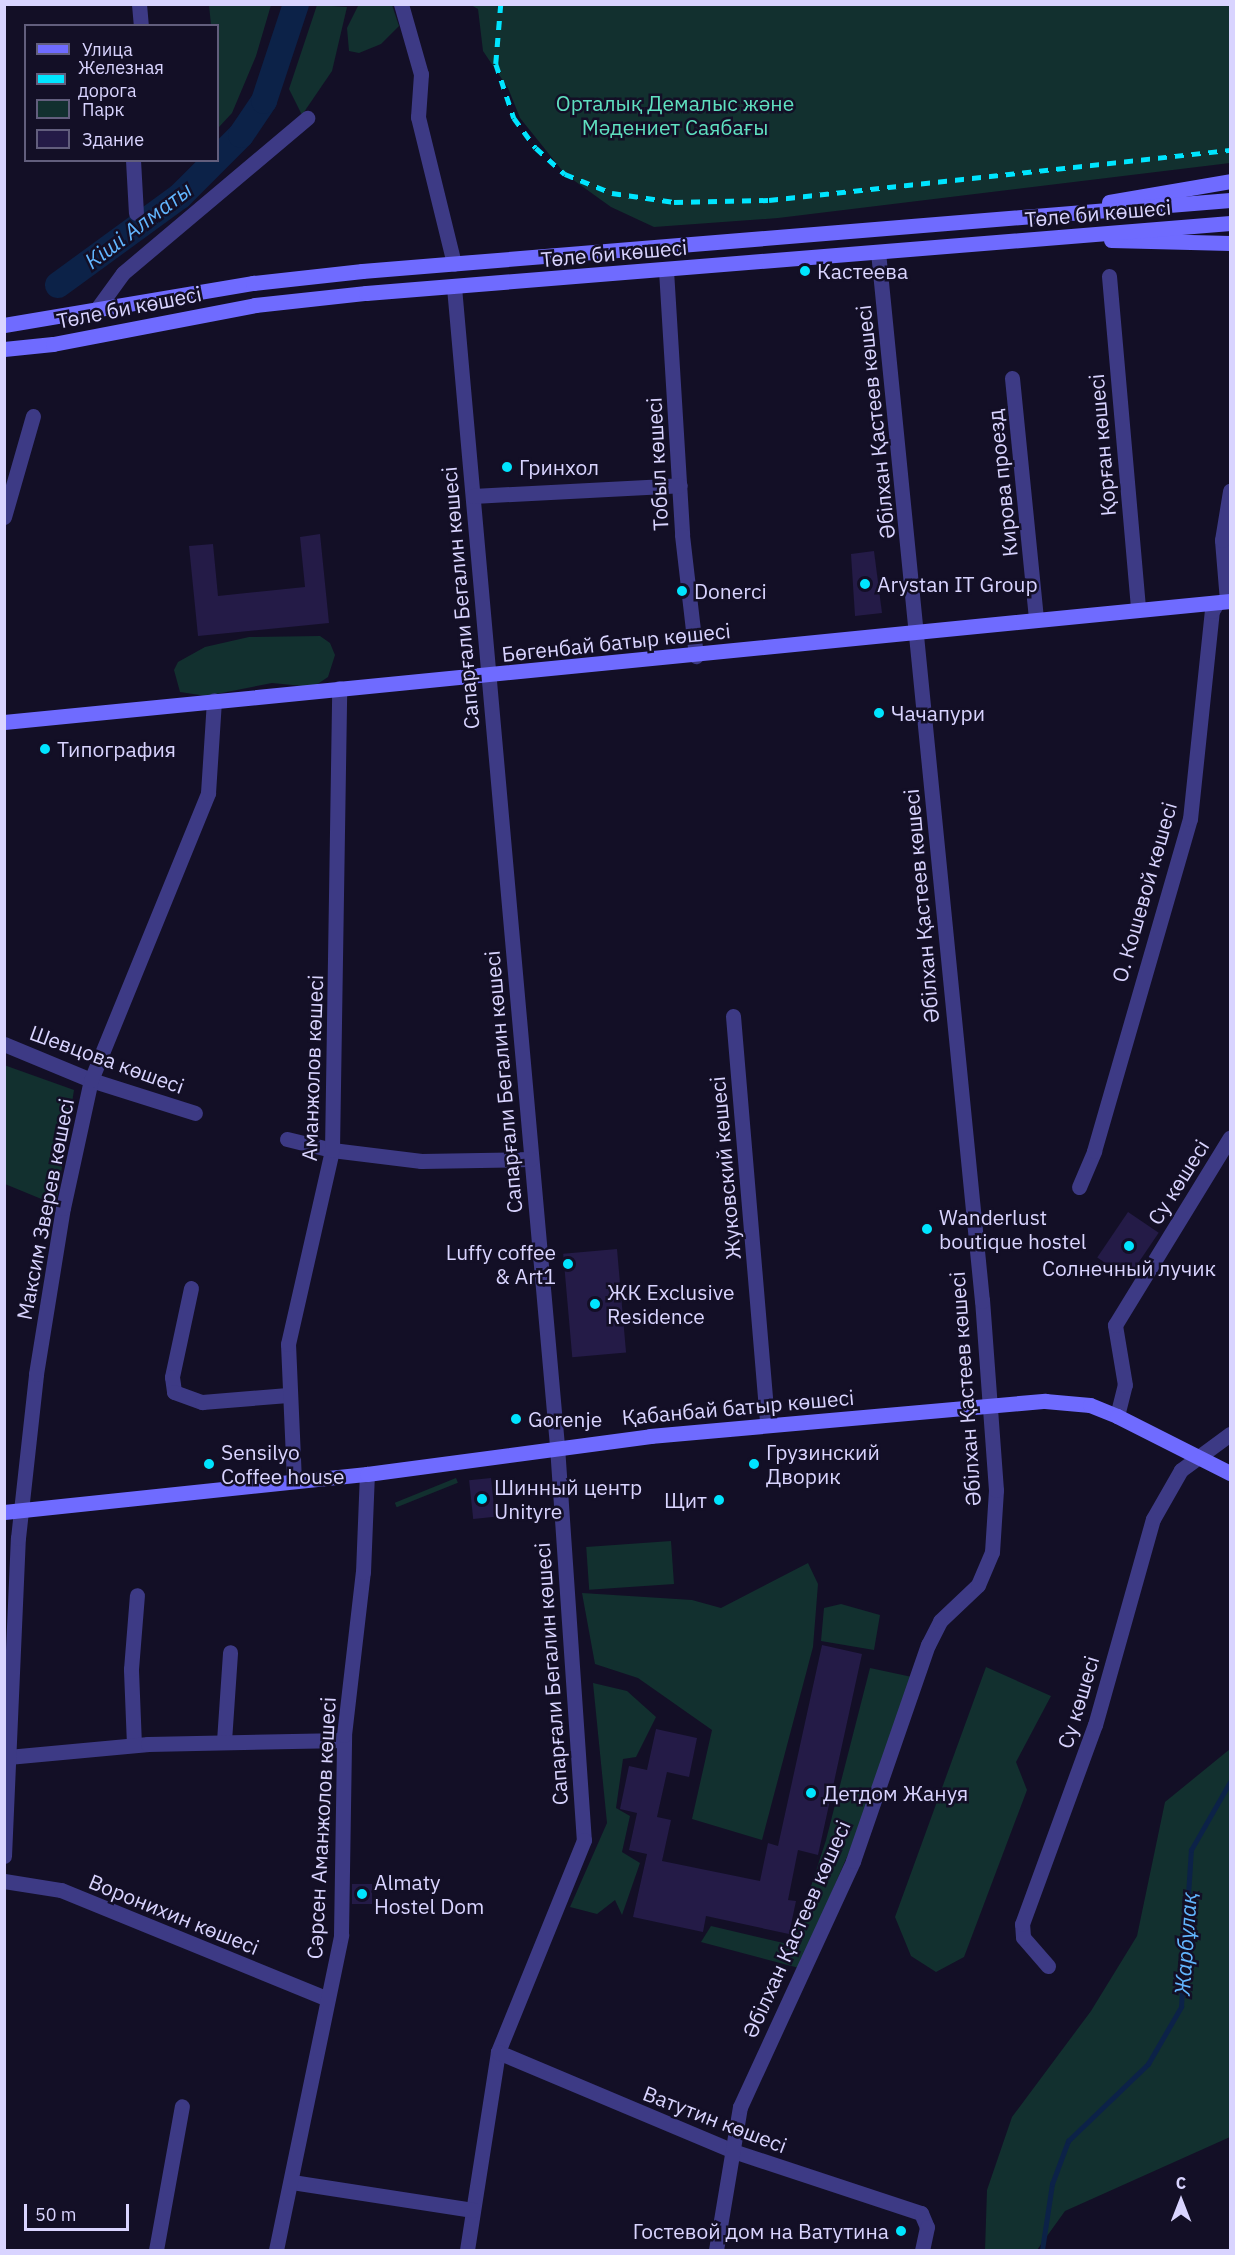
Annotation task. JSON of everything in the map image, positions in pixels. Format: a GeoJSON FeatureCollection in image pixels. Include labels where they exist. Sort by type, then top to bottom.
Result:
{"type":"FeatureCollection","features":[{"type":"Feature","properties":{"kind":"main road"},"geometry":{"type":"LineString","coordinates":[[1060,213],[1230,181]]}},
{"type":"Feature","properties":{"kind":"main road","name":"Төле би көшесі"},"geometry":{"type":"LineString","coordinates":[[4,325],[94,313],[253,284],[454,264],[1230,200]]}},
{"type":"Feature","properties":{"kind":"main road","name":"Төле би көшесі"},"geometry":{"type":"LineString","coordinates":[[4,348],[53,344],[255,305],[1230,223]]}},
{"type":"Feature","properties":{"kind":"main road"},"geometry":{"type":"LineString","coordinates":[[1063,236],[1230,243]]}},
{"type":"Feature","properties":{"kind":"main road","name":"Бөгенбай батыр көшесі"},"geometry":{"type":"LineString","coordinates":[[4,722],[339,688],[696,656],[1225,602]]}},
{"type":"Feature","properties":{"kind":"main road","name":"Қабанбай батыр көшесі"},"geometry":{"type":"LineString","coordinates":[[4,1512],[367,1474],[557,1446],[767,1424],[1045,1401],[1090,1406],[1117,1416],[1230,1473]]}},
{"type":"Feature","properties":{"kind":"street"},"geometry":{"type":"LineString","coordinates":[[139,4],[141,24]]}},
{"type":"Feature","properties":{"kind":"street"},"geometry":{"type":"LineString","coordinates":[[401,4],[421,74],[418,117],[454,264]]}},
{"type":"Feature","properties":{"kind":"street"},"geometry":{"type":"LineString","coordinates":[[94,313],[123,273],[307,118]]}},
{"type":"Feature","properties":{"kind":"street"},"geometry":{"type":"LineString","coordinates":[[133,162],[136,213]]}},
{"type":"Feature","properties":{"kind":"street","name":"Әбілхан Қастеев көшесі"},"geometry":{"type":"LineString","coordinates":[[716,2250],[740,2107],[853,1861],[928,1645],[940,1622],[978,1585],[992,1552],[996,1490],[991,1407],[878,252]]}},
{"type":"Feature","properties":{"kind":"street","name":"Тобыл көшесі"},"geometry":{"type":"LineString","coordinates":[[666,270],[680,485],[696,656]]}},
{"type":"Feature","properties":{"kind":"street","name":"Қорған көшесі"},"geometry":{"type":"LineString","coordinates":[[1108,276],[1137,610]]}},
{"type":"Feature","properties":{"kind":"street","name":"Сапарғали Бегалин көшесі"},"geometry":{"type":"LineString","coordinates":[[454,287],[557,1446],[584,1840],[498,2052],[467,2250]]}},
{"type":"Feature","properties":{"kind":"street","name":"Кирова проезд"},"geometry":{"type":"LineString","coordinates":[[1012,378],[1036,620]]}},
{"type":"Feature","properties":{"kind":"street"},"geometry":{"type":"LineString","coordinates":[[4,516],[33,417]]}},
{"type":"Feature","properties":{"kind":"street"},"geometry":{"type":"LineString","coordinates":[[473,496],[680,485]]}},
{"type":"Feature","properties":{"kind":"street","name":"О. Кошевой көшесі"},"geometry":{"type":"LineString","coordinates":[[1079,1187],[1094,1151],[1190,819],[1212,611],[1225,602],[1222,540],[1228,522],[1230,491]]}},
{"type":"Feature","properties":{"kind":"street","name":"Аманжолов көшесі"},"geometry":{"type":"LineString","coordinates":[[294,1481],[288,1395],[291,1328],[333,1150],[339,688]]}},
{"type":"Feature","properties":{"kind":"street","name":"Максим Зверев көшесі"},"geometry":{"type":"LineString","coordinates":[[4,1856],[23,1510],[36,1374],[63,1208],[91,1080],[208,793],[214,700]]}},
{"type":"Feature","properties":{"kind":"street","name":"Жуковский көшесі"},"geometry":{"type":"LineString","coordinates":[[733,1016],[767,1424]]}},
{"type":"Feature","properties":{"kind":"street","name":"Шевцова көшесі"},"geometry":{"type":"LineString","coordinates":[[4,1044],[91,1080],[195,1113]]}},
{"type":"Feature","properties":{"kind":"street","name":"Су көшесі"},"geometry":{"type":"LineString","coordinates":[[1117,1416],[1125,1385],[1115,1325],[1230,1137]]}},
{"type":"Feature","properties":{"kind":"street"},"geometry":{"type":"LineString","coordinates":[[287,1139],[333,1150],[421,1161],[531,1159]]}},
{"type":"Feature","properties":{"kind":"street"},"geometry":{"type":"LineString","coordinates":[[191,1288],[172,1377],[174,1392],[202,1402],[288,1395]]}},
{"type":"Feature","properties":{"kind":"street","name":"Су көшесі"},"geometry":{"type":"LineString","coordinates":[[1048,1966],[1023,1937],[1022,1924],[1095,1725],[1153,1519],[1168,1501],[1181,1470],[1202,1457],[1230,1434]]}},
{"type":"Feature","properties":{"kind":"street","name":"Сәрсен Аманжолов көшесі"},"geometry":{"type":"LineString","coordinates":[[276,2250],[292,2182],[325,1998],[341,1935],[344,1740],[363,1572],[367,1474]]}},
{"type":"Feature","properties":{"kind":"street"},"geometry":{"type":"LineString","coordinates":[[134,1745],[131,1669],[137,1594]]}},
{"type":"Feature","properties":{"kind":"street"},"geometry":{"type":"LineString","coordinates":[[224,1741],[230,1652]]}},
{"type":"Feature","properties":{"kind":"street"},"geometry":{"type":"LineString","coordinates":[[8,1756],[134,1745],[224,1741],[344,1740]]}},
{"type":"Feature","properties":{"kind":"street","name":"Воронихин көшесі"},"geometry":{"type":"LineString","coordinates":[[4,1881],[61,1890],[325,1998]]}},
{"type":"Feature","properties":{"kind":"street","name":"Ватутин көшесі"},"geometry":{"type":"LineString","coordinates":[[498,2052],[733,2151],[921,2213],[927,2227],[922,2250]]}},
{"type":"Feature","properties":{"kind":"street"},"geometry":{"type":"LineString","coordinates":[[156,2250],[182,2106]]}},
{"type":"Feature","properties":{"kind":"street"},"geometry":{"type":"LineString","coordinates":[[292,2182],[473,2210]]}},
{"type":"Feature","properties":{"kind":"green space"},"geometry":{"type":"Polygon","coordinates":[[[359,4],[392,5],[399,26],[381,44],[359,53],[349,51],[347,28],[359,4]]]}},
{"type":"Feature","properties":{"kind":"green space"},"geometry":{"type":"Polygon","coordinates":[[[209,5],[271,5],[256,56],[232,113],[219,127],[219,24],[211,24],[209,5]]]}},
{"type":"Feature","properties":{"kind":"green space"},"geometry":{"type":"Polygon","coordinates":[[[317,5],[347,7],[332,71],[302,115],[289,89],[317,5]]]}},
{"type":"Feature","properties":{"kind":"green space","name":"Орталық Демалыс және Мәдениет Саябағы"},"geometry":{"type":"Polygon","coordinates":[[[471,5],[1230,5],[1230,163],[778,218],[654,227],[611,207],[565,174],[520,118],[508,88],[483,51],[478,9],[471,5]]]}},
{"type":"Feature","properties":{"kind":"green space"},"geometry":{"type":"Polygon","coordinates":[[[320,636],[330,643],[335,655],[328,677],[313,687],[272,683],[206,696],[180,692],[174,670],[178,662],[205,647],[249,637],[320,636]]]}},
{"type":"Feature","properties":{"kind":"green space"},"geometry":{"type":"Polygon","coordinates":[[[4,1065],[74,1090],[56,1205],[5,1184],[4,1065]]]}},
{"type":"Feature","properties":{"kind":"green space"},"geometry":{"type":"Polygon","coordinates":[[[456,1478],[458,1483],[397,1507],[395,1503],[456,1478]]]}},
{"type":"Feature","properties":{"kind":"green space"},"geometry":{"type":"Polygon","coordinates":[[[671,1541],[674,1584],[589,1590],[586,1547],[671,1541]]]}},
{"type":"Feature","properties":{"kind":"green space"},"geometry":{"type":"Polygon","coordinates":[[[808,1563],[818,1584],[813,1647],[762,1840],[692,1819],[712,1730],[638,1678],[595,1664],[582,1593],[692,1600],[721,1608],[808,1563]]]}},
{"type":"Feature","properties":{"kind":"green space"},"geometry":{"type":"Polygon","coordinates":[[[841,1604],[880,1615],[874,1650],[821,1641],[824,1608],[841,1604]]]}},
{"type":"Feature","properties":{"kind":"green space"},"geometry":{"type":"Polygon","coordinates":[[[986,1667],[1051,1696],[1016,1762],[1027,1790],[964,1957],[936,1972],[911,1956],[895,1917],[986,1667]]]}},
{"type":"Feature","properties":{"kind":"green space"},"geometry":{"type":"Polygon","coordinates":[[[870,1668],[912,1677],[855,1838],[799,1968],[701,1942],[711,1926],[792,1945],[826,1840],[870,1668]]]}},
{"type":"Feature","properties":{"kind":"green space"},"geometry":{"type":"Polygon","coordinates":[[[593,1683],[627,1691],[656,1717],[636,1757],[623,1759],[616,1808],[630,1816],[622,1852],[640,1863],[622,1915],[615,1900],[597,1914],[570,1907],[607,1823],[593,1683]]]}},
{"type":"Feature","properties":{"kind":"green space"},"geometry":{"type":"Polygon","coordinates":[[[1230,1749],[1230,2137],[1065,2211],[1037,2250],[985,2250],[987,2190],[1012,2117],[1091,2011],[1137,1936],[1165,1802],[1230,1749]]]}},
{"type":"Feature","properties":{"kind":"building"},"geometry":{"type":"Polygon","coordinates":[[[320,534],[329,623],[198,636],[189,546],[213,544],[218,596],[305,587],[300,537],[320,534]]]}},
{"type":"Feature","properties":{"kind":"building","name":"Arystan IT Group"},"geometry":{"type":"Polygon","coordinates":[[[874,551],[882,613],[855,616],[851,554],[874,551]]]}},
{"type":"Feature","properties":{"kind":"building","name":"Солнечный лучик"},"geometry":{"type":"Polygon","coordinates":[[[1128,1212],[1159,1233],[1128,1278],[1097,1258],[1128,1212]]]}},
{"type":"Feature","properties":{"kind":"building","name":"ЖК Exclusive Residence"},"geometry":{"type":"Polygon","coordinates":[[[617,1249],[626,1353],[572,1357],[563,1254],[617,1249]]]}},
{"type":"Feature","properties":{"kind":"building","name":"Шинный центр Unityre"},"geometry":{"type":"Polygon","coordinates":[[[491,1478],[495,1517],[473,1519],[469,1480],[491,1478]]]}},
{"type":"Feature","properties":{"kind":"building","name":"Детдом Жануя"},"geometry":{"type":"Polygon","coordinates":[[[822,1645],[862,1654],[818,1855],[798,1850],[788,1900],[796,1901],[789,1934],[706,1916],[703,1932],[633,1917],[647,1854],[629,1850],[637,1813],[620,1809],[629,1766],[647,1770],[656,1729],[697,1738],[689,1777],[667,1772],[657,1817],[671,1820],[662,1861],[760,1881],[768,1843],[778,1846],[822,1645]]]}},
{"type":"Feature","properties":{"kind":"building","name":"Almaty Hostel Dom"},"geometry":{"type":"Polygon","coordinates":[[[352,1884],[372,1884],[372,1904],[352,1904],[352,1884]]]}},
{"type":"Feature","properties":{"kind":"waterway","name":"Кіші Алматы"},"geometry":{"type":"LineString","coordinates":[[219,157],[241,135],[264,101],[296,4]]}},
{"type":"Feature","properties":{"kind":"waterway","name":"Кіші Алматы"},"geometry":{"type":"LineString","coordinates":[[58,285],[180,196],[214,162]]}},
{"type":"Feature","properties":{"kind":"waterway","name":"Жарбұлақ"},"geometry":{"type":"LineString","coordinates":[[1042,2250],[1052,2184],[1068,2141],[1148,2064],[1181,2007],[1191,1850],[1230,1782]]}},
{"type":"Feature","properties":{"kind":"railway"},"geometry":{"type":"LineString","coordinates":[[501,4],[496,64],[514,118],[536,148],[565,174],[612,193],[674,202],[769,200],[1230,150]]}},
{"type":"Feature","properties":{"kind":"place","name":"Кастеева"},"geometry":{"type":"Point","coordinates":[805,271]}},
{"type":"Feature","properties":{"kind":"place","name":"Гринхол"},"geometry":{"type":"Point","coordinates":[507,467]}},
{"type":"Feature","properties":{"kind":"place","name":"Arystan IT Group"},"geometry":{"type":"Point","coordinates":[865,584]}},
{"type":"Feature","properties":{"kind":"place","name":"Donerci"},"geometry":{"type":"Point","coordinates":[682,591]}},
{"type":"Feature","properties":{"kind":"place","name":"Чачапури"},"geometry":{"type":"Point","coordinates":[879,713]}},
{"type":"Feature","properties":{"kind":"place","name":"Типография"},"geometry":{"type":"Point","coordinates":[45,749]}},
{"type":"Feature","properties":{"kind":"place","name":"Wanderlust boutique hostel"},"geometry":{"type":"Point","coordinates":[927,1229]}},
{"type":"Feature","properties":{"kind":"place","name":"Солнечный лучик"},"geometry":{"type":"Point","coordinates":[1129,1246]}},
{"type":"Feature","properties":{"kind":"place","name":"Luffy coffee & Art1"},"geometry":{"type":"Point","coordinates":[568,1264]}},
{"type":"Feature","properties":{"kind":"place","name":"ЖК Exclusive Residence"},"geometry":{"type":"Point","coordinates":[595,1304]}},
{"type":"Feature","properties":{"kind":"place","name":"Gorenje"},"geometry":{"type":"Point","coordinates":[516,1419]}},
{"type":"Feature","properties":{"kind":"place","name":"Sensilyo Coffee house"},"geometry":{"type":"Point","coordinates":[209,1464]}},
{"type":"Feature","properties":{"kind":"place","name":"Грузинский Дворик"},"geometry":{"type":"Point","coordinates":[754,1464]}},
{"type":"Feature","properties":{"kind":"place","name":"Шинный центр Unityre"},"geometry":{"type":"Point","coordinates":[482,1499]}},
{"type":"Feature","properties":{"kind":"place","name":"Щит"},"geometry":{"type":"Point","coordinates":[719,1500]}},
{"type":"Feature","properties":{"kind":"place","name":"Детдом Жануя"},"geometry":{"type":"Point","coordinates":[811,1793]}},
{"type":"Feature","properties":{"kind":"place","name":"Almaty Hostel Dom"},"geometry":{"type":"Point","coordinates":[362,1894]}},
{"type":"Feature","properties":{"kind":"place","name":"Гостевой дом на Ватутина"},"geometry":{"type":"Point","coordinates":[901,2231]}}]}
